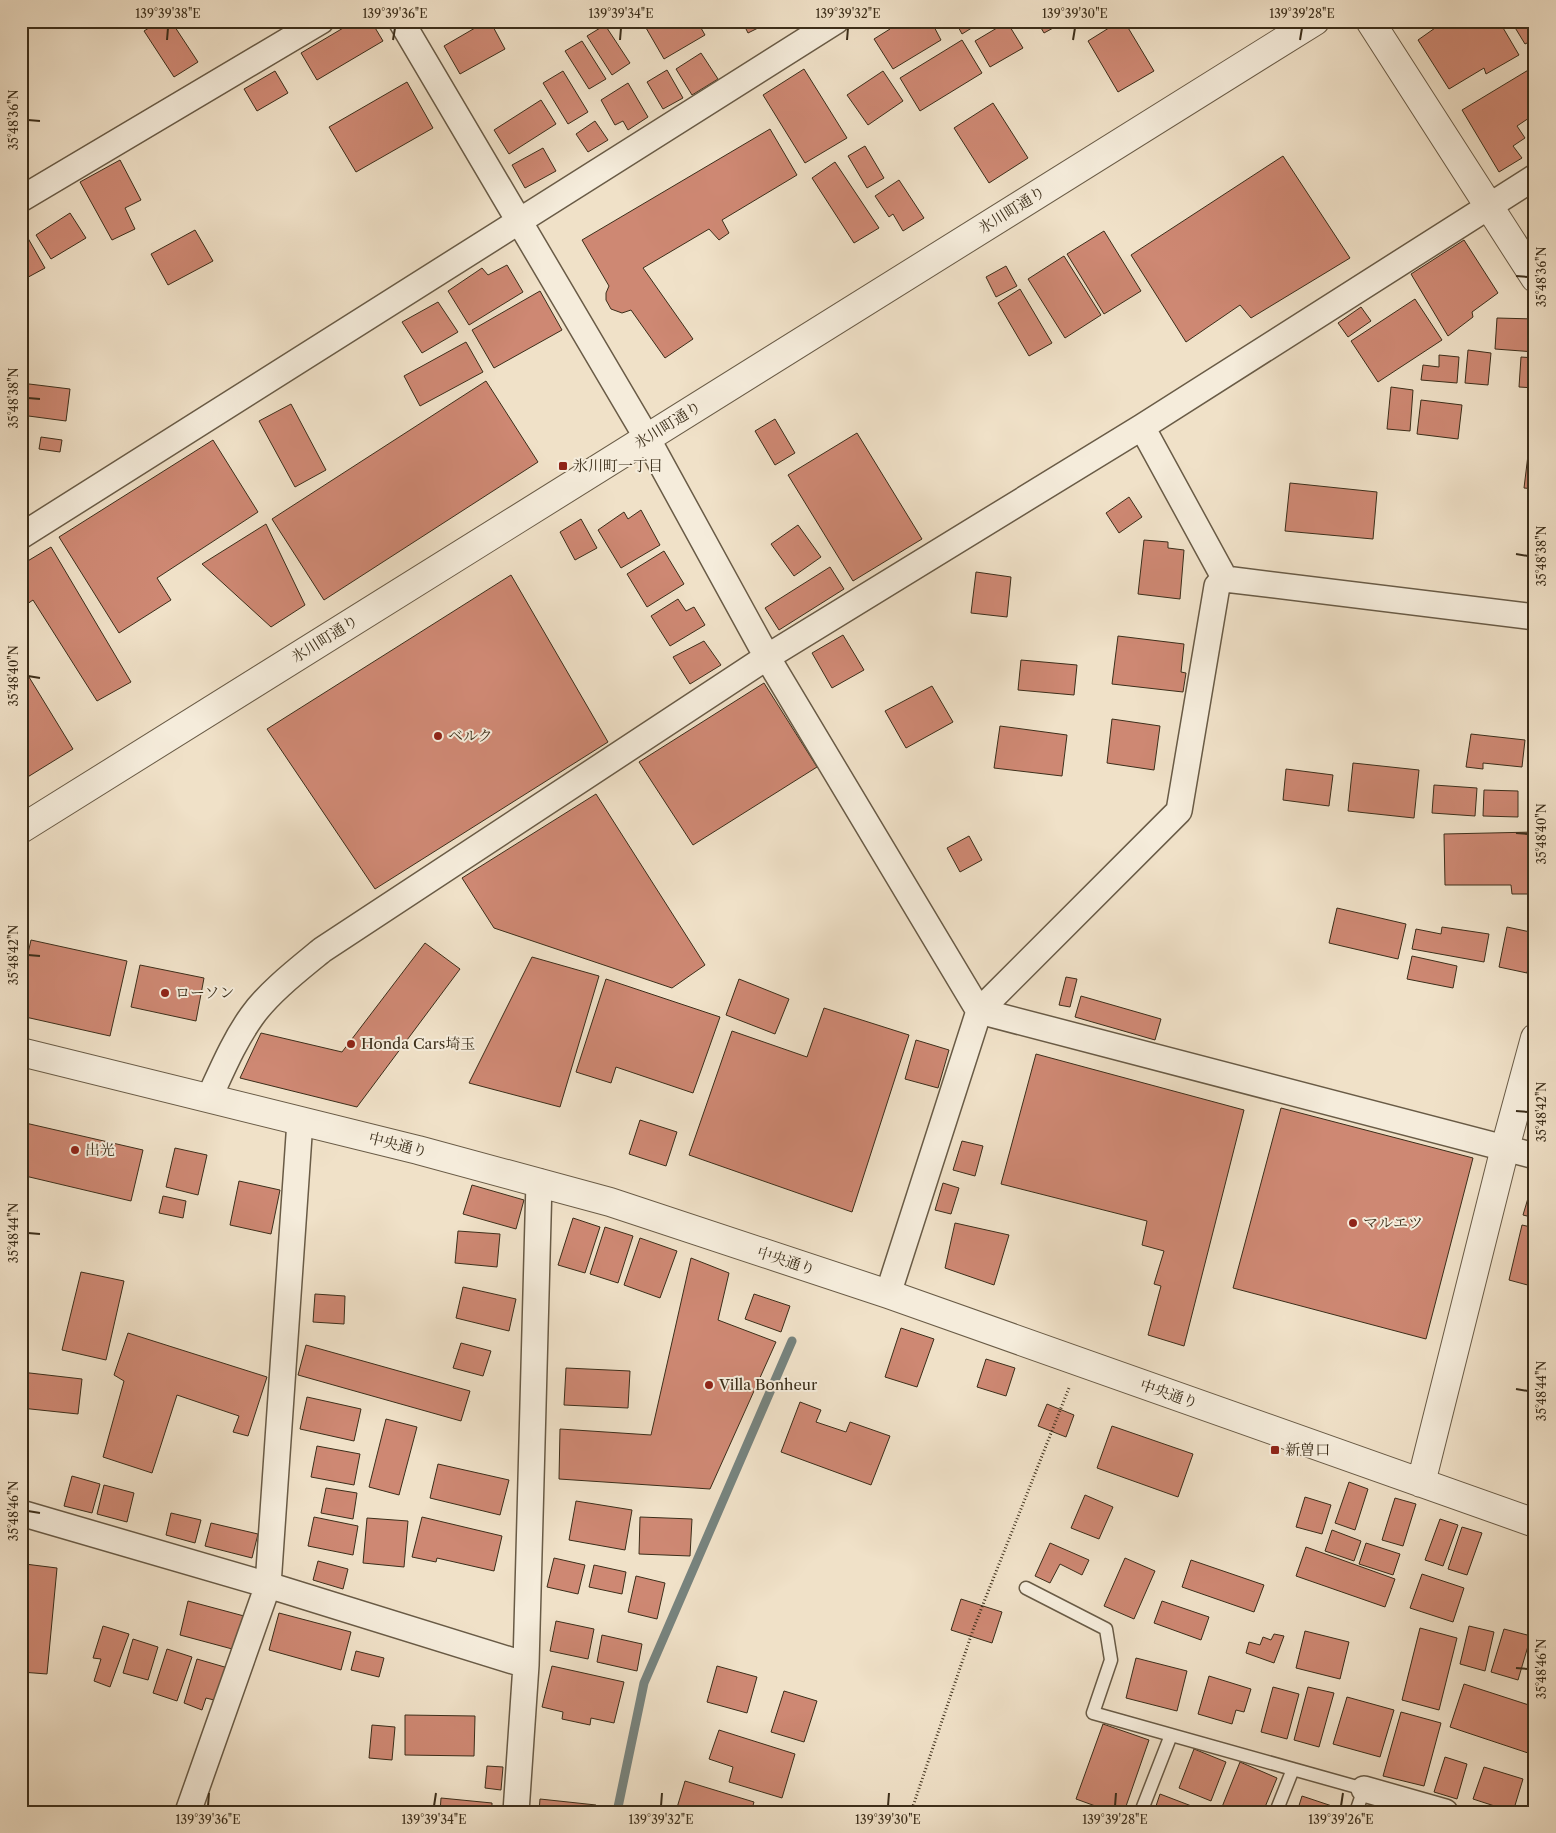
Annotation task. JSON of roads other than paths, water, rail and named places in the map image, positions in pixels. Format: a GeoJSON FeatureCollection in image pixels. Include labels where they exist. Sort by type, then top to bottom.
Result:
{"type":"FeatureCollection","features":[{"type":"Feature","properties":{"kind":"street"},"geometry":{"type":"LineString","coordinates":[[21,198],[321,21]]}},
{"type":"Feature","properties":{"kind":"street"},"geometry":{"type":"LineString","coordinates":[[401,21],[646,438],[767,657],[979,1011],[1535,1156]]}},
{"type":"Feature","properties":{"kind":"street"},"geometry":{"type":"LineString","coordinates":[[21,536],[836,21]]}},
{"type":"Feature","properties":{"kind":"street","name":"氷川町通り"},"geometry":{"type":"LineString","coordinates":[[21,829],[1315,21]]}},
{"type":"Feature","properties":{"kind":"street"},"geometry":{"type":"LineString","coordinates":[[1370,21],[1535,278]]}},
{"type":"Feature","properties":{"kind":"street"},"geometry":{"type":"LineString","coordinates":[[209,1098],[228,1056],[252,1015],[285,981],[322,950],[767,657],[1142,427],[1535,176]]}},
{"type":"Feature","properties":{"kind":"street"},"geometry":{"type":"LineString","coordinates":[[1142,427],[1225,579]]}},
{"type":"Feature","properties":{"kind":"street"},"geometry":{"type":"LineString","coordinates":[[1225,579],[1535,617]]}},
{"type":"Feature","properties":{"kind":"street"},"geometry":{"type":"LineString","coordinates":[[888,1294],[979,1011],[1179,811],[1218,586],[1225,579]]}},
{"type":"Feature","properties":{"kind":"street"},"geometry":{"type":"LineString","coordinates":[[1421,1484],[1505,1148],[1535,1038]]}},
{"type":"Feature","properties":{"kind":"street","name":"中央通り"},"geometry":{"type":"LineString","coordinates":[[21,1052],[300,1121],[610,1202],[888,1294],[1535,1523]]}},
{"type":"Feature","properties":{"kind":"street"},"geometry":{"type":"LineString","coordinates":[[188,1812],[268,1585],[300,1121]]}},
{"type":"Feature","properties":{"kind":"street"},"geometry":{"type":"LineString","coordinates":[[516,1812],[526,1665],[539,1182]]}},
{"type":"Feature","properties":{"kind":"street"},"geometry":{"type":"LineString","coordinates":[[21,1513],[268,1585],[526,1665]]}},
{"type":"Feature","properties":{"kind":"street"},"geometry":{"type":"LineString","coordinates":[[1360,1800],[1445,1812]]}},
{"type":"Feature","properties":{"kind":"lane"},"geometry":{"type":"LineString","coordinates":[[1026,1588],[1106,1629],[1111,1660],[1093,1713],[1293,1769],[1360,1800]]}},
{"type":"Feature","properties":{"kind":"lane"},"geometry":{"type":"LineString","coordinates":[[1142,1812],[1171,1735]]}},
{"type":"Feature","properties":{"kind":"lane"},"geometry":{"type":"LineString","coordinates":[[1276,1812],[1293,1769]]}},
{"type":"Feature","properties":{"kind":"waterway"},"geometry":{"type":"LineString","coordinates":[[617,1812],[644,1683],[792,1341]]}},
{"type":"Feature","properties":{"kind":"place","name":"氷川町一丁目"},"geometry":{"type":"Point","coordinates":[563,466]}},
{"type":"Feature","properties":{"kind":"place","name":"ベルク"},"geometry":{"type":"Point","coordinates":[438,736]}},
{"type":"Feature","properties":{"kind":"place","name":"ローソン"},"geometry":{"type":"Point","coordinates":[165,993]}},
{"type":"Feature","properties":{"kind":"place","name":"Honda Cars埼玉"},"geometry":{"type":"Point","coordinates":[351,1044]}},
{"type":"Feature","properties":{"kind":"place","name":"出光"},"geometry":{"type":"Point","coordinates":[75,1150]}},
{"type":"Feature","properties":{"kind":"place","name":"マルエツ"},"geometry":{"type":"Point","coordinates":[1353,1223]}},
{"type":"Feature","properties":{"kind":"place","name":"Villa Bonheur"},"geometry":{"type":"Point","coordinates":[709,1385]}},
{"type":"Feature","properties":{"kind":"place","name":"新曽口"},"geometry":{"type":"Point","coordinates":[1275,1450]}}]}
